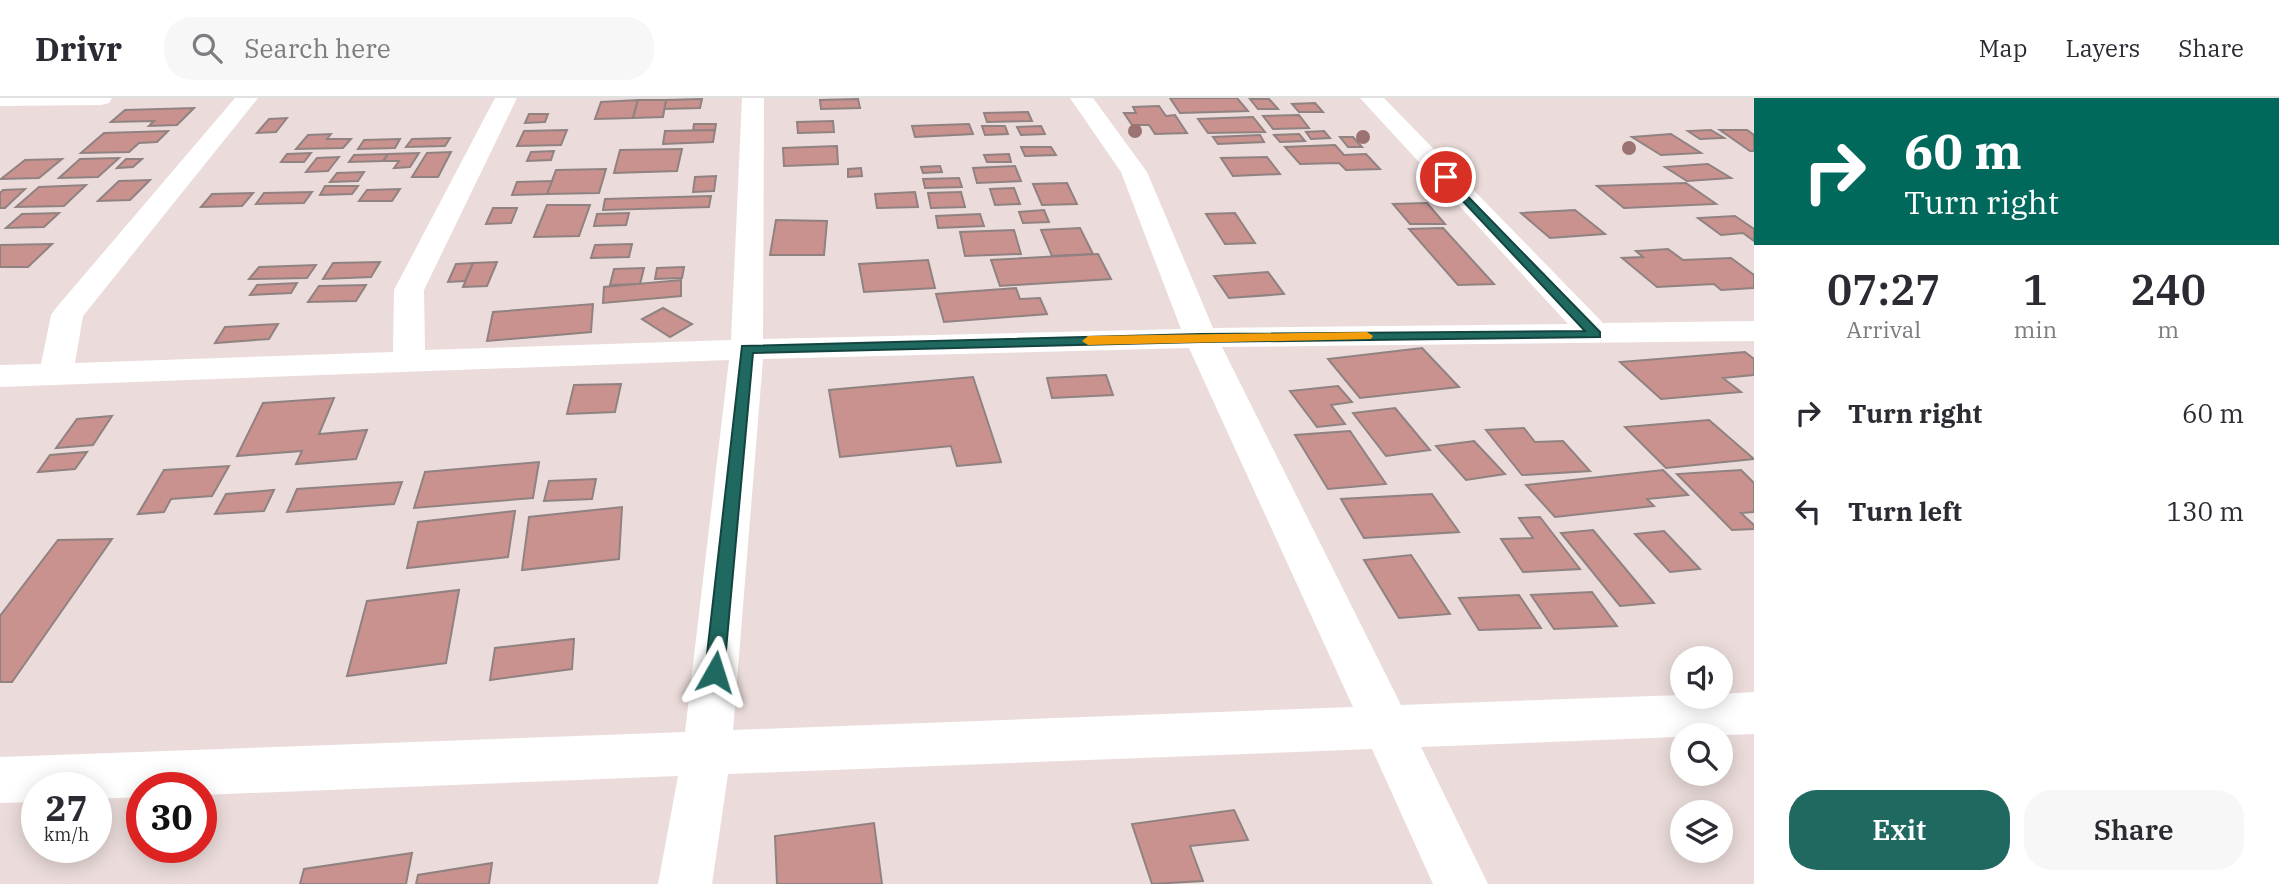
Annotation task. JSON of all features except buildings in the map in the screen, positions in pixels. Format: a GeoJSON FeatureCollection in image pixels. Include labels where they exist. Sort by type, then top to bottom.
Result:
{"type":"FeatureCollection","features":[{"type":"Feature","properties":{"kind":"street"},"geometry":{"type":"LineString","coordinates":[[7,102],[101,98]]}},
{"type":"Feature","properties":{"kind":"street"},"geometry":{"type":"LineString","coordinates":[[56,375],[67,315],[247,98]]}},
{"type":"Feature","properties":{"kind":"street"},"geometry":{"type":"LineString","coordinates":[[409,360],[409,290],[506,98]]}},
{"type":"Feature","properties":{"kind":"street"},"geometry":{"type":"LineString","coordinates":[[685,884],[707,753],[747,349],[752,98]]}},
{"type":"Feature","properties":{"kind":"street"},"geometry":{"type":"LineString","coordinates":[[1081,98],[1134,172],[1201,338],[1461,884]]}},
{"type":"Feature","properties":{"kind":"street"},"geometry":{"type":"LineString","coordinates":[[1371,98],[1596,335]]}},
{"type":"Feature","properties":{"kind":"street"},"geometry":{"type":"LineString","coordinates":[[0,376],[747,349],[1201,338],[1754,331]]}},
{"type":"Feature","properties":{"kind":"street"},"geometry":{"type":"LineString","coordinates":[[0,780],[1754,713]]}},
{"type":"Feature","properties":{"kind":"slow traffic"},"geometry":{"type":"LineString","coordinates":[[1088,341],[1367,336]]}},
{"type":"Feature","properties":{"kind":"route"},"geometry":{"type":"LineString","coordinates":[[715,672],[747,349],[1201,338],[1596,335],[1446,177]]}}]}
